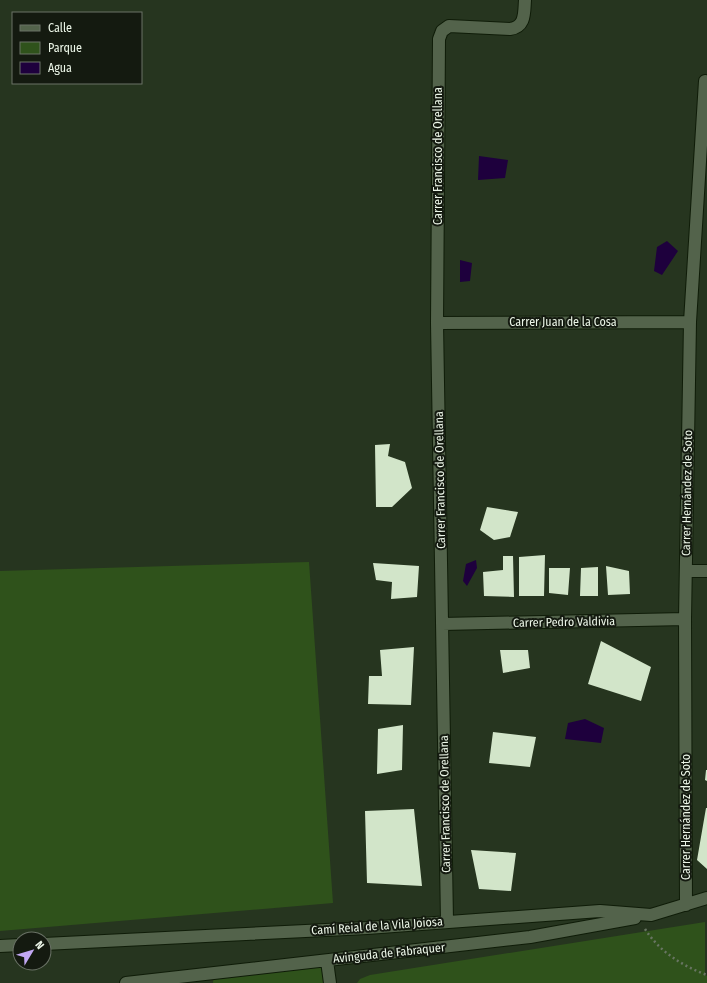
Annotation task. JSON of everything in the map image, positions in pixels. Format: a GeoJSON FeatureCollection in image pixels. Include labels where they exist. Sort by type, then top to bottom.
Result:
{"type":"FeatureCollection","features":[{"type":"Feature","properties":{"kind":"street","name":"Carrer Francisco de Orellana"},"geometry":{"type":"LineString","coordinates":[[447,921],[437,323],[439,39],[442,31],[449,26],[514,28],[523,20],[525,0]]}},
{"type":"Feature","properties":{"kind":"street","name":"Carrer Hernández de Soto"},"geometry":{"type":"LineString","coordinates":[[686,904],[685,619],[690,322],[705,81]]}},
{"type":"Feature","properties":{"kind":"street","name":"Carrer Juan de la Cosa"},"geometry":{"type":"LineString","coordinates":[[437,323],[690,322]]}},
{"type":"Feature","properties":{"kind":"street"},"geometry":{"type":"LineString","coordinates":[[686,571],[707,571]]}},
{"type":"Feature","properties":{"kind":"street","name":"Carrer Pedro Valdivia"},"geometry":{"type":"LineString","coordinates":[[442,624],[685,619]]}},
{"type":"Feature","properties":{"kind":"street","name":"Camí Reial de la Vila Joiosa"},"geometry":{"type":"LineString","coordinates":[[52,944],[367,928],[600,911],[651,915],[707,898]]}},
{"type":"Feature","properties":{"kind":"street","name":"Avinguda de Fabraquer"},"geometry":{"type":"LineString","coordinates":[[126,983],[530,938],[651,915]]}},
{"type":"Feature","properties":{"kind":"street"},"geometry":{"type":"LineString","coordinates":[[529,916],[534,924],[530,938]]}},
{"type":"Feature","properties":{"kind":"street"},"geometry":{"type":"LineString","coordinates":[[0,946],[12,945]]}},
{"type":"Feature","properties":{"kind":"street"},"geometry":{"type":"LineString","coordinates":[[327,961],[330,983]]}},
{"type":"Feature","properties":{"kind":"path"},"geometry":{"type":"LineString","coordinates":[[637,918],[654,943],[680,963],[707,976]]}},
{"type":"Feature","properties":{"kind":"green space"},"geometry":{"type":"Polygon","coordinates":[[[309,562],[333,903],[0,931],[0,571],[309,562]]]}},
{"type":"Feature","properties":{"kind":"green space"},"geometry":{"type":"Polygon","coordinates":[[[705,922],[705,975],[707,976],[707,983],[357,983],[360,979],[370,975],[705,922]]]}},
{"type":"Feature","properties":{"kind":"green space"},"geometry":{"type":"Polygon","coordinates":[[[327,961],[330,983],[213,983],[214,973],[327,961]]]}},
{"type":"Feature","properties":{"kind":"water"},"geometry":{"type":"Polygon","coordinates":[[[479,156],[508,160],[505,178],[478,180],[479,156]]]}},
{"type":"Feature","properties":{"kind":"water"},"geometry":{"type":"Polygon","coordinates":[[[667,241],[678,251],[662,275],[654,271],[657,247],[667,241]]]}},
{"type":"Feature","properties":{"kind":"water"},"geometry":{"type":"Polygon","coordinates":[[[460,260],[472,263],[470,281],[460,282],[460,260]]]}},
{"type":"Feature","properties":{"kind":"water"},"geometry":{"type":"Polygon","coordinates":[[[476,560],[477,568],[467,586],[463,581],[466,564],[476,560]]]}},
{"type":"Feature","properties":{"kind":"water"},"geometry":{"type":"Polygon","coordinates":[[[585,719],[604,728],[601,743],[565,739],[568,723],[585,719]]]}},
{"type":"Feature","properties":{"kind":"building"},"geometry":{"type":"Polygon","coordinates":[[[390,444],[388,456],[405,462],[412,488],[392,507],[376,507],[375,445],[390,444]]]}},
{"type":"Feature","properties":{"kind":"building"},"geometry":{"type":"Polygon","coordinates":[[[487,507],[518,512],[510,537],[494,540],[480,530],[487,507]]]}},
{"type":"Feature","properties":{"kind":"building"},"geometry":{"type":"Polygon","coordinates":[[[545,555],[544,596],[519,596],[519,557],[545,555]]]}},
{"type":"Feature","properties":{"kind":"building"},"geometry":{"type":"Polygon","coordinates":[[[503,556],[513,556],[514,597],[484,596],[483,572],[503,570],[503,556]]]}},
{"type":"Feature","properties":{"kind":"building"},"geometry":{"type":"Polygon","coordinates":[[[373,563],[419,566],[417,597],[391,599],[392,582],[376,580],[373,563]]]}},
{"type":"Feature","properties":{"kind":"building"},"geometry":{"type":"Polygon","coordinates":[[[606,566],[629,571],[630,594],[608,595],[606,566]]]}},
{"type":"Feature","properties":{"kind":"building"},"geometry":{"type":"Polygon","coordinates":[[[598,567],[598,596],[580,596],[581,568],[598,567]]]}},
{"type":"Feature","properties":{"kind":"building"},"geometry":{"type":"Polygon","coordinates":[[[549,568],[570,568],[568,595],[549,593],[549,568]]]}},
{"type":"Feature","properties":{"kind":"building"},"geometry":{"type":"Polygon","coordinates":[[[601,641],[651,667],[641,701],[588,684],[601,641]]]}},
{"type":"Feature","properties":{"kind":"building"},"geometry":{"type":"Polygon","coordinates":[[[414,647],[411,705],[368,704],[369,676],[382,676],[380,650],[414,647]]]}},
{"type":"Feature","properties":{"kind":"building"},"geometry":{"type":"Polygon","coordinates":[[[500,650],[528,650],[530,668],[503,673],[500,650]]]}},
{"type":"Feature","properties":{"kind":"building"},"geometry":{"type":"Polygon","coordinates":[[[403,725],[402,770],[377,774],[378,729],[403,725]]]}},
{"type":"Feature","properties":{"kind":"building"},"geometry":{"type":"Polygon","coordinates":[[[493,732],[536,737],[530,767],[489,763],[493,732]]]}},
{"type":"Feature","properties":{"kind":"building"},"geometry":{"type":"Polygon","coordinates":[[[707,770],[707,781],[705,780],[707,770]]]}},
{"type":"Feature","properties":{"kind":"building"},"geometry":{"type":"Polygon","coordinates":[[[707,808],[707,869],[697,860],[707,808]]]}},
{"type":"Feature","properties":{"kind":"building"},"geometry":{"type":"Polygon","coordinates":[[[414,809],[422,886],[367,883],[365,811],[414,809]]]}},
{"type":"Feature","properties":{"kind":"building"},"geometry":{"type":"Polygon","coordinates":[[[471,850],[516,853],[511,891],[479,889],[471,850]]]}}]}
